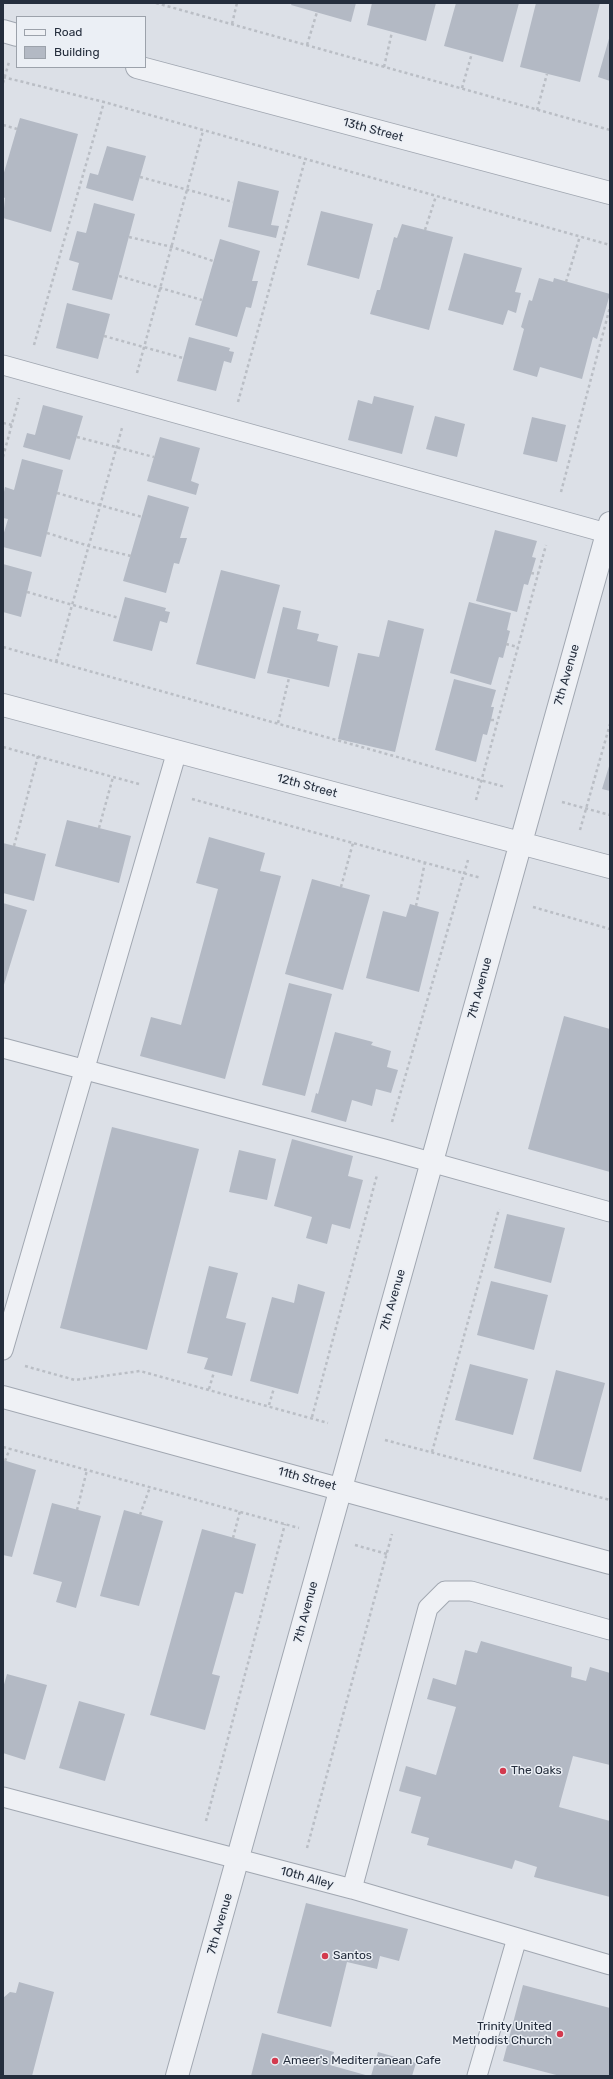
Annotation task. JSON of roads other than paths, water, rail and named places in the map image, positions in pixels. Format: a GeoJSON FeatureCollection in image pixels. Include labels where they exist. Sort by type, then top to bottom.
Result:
{"type":"FeatureCollection","features":[{"type":"Feature","properties":{"kind":"street"},"geometry":{"type":"LineString","coordinates":[[3,32],[16,35]]}},
{"type":"Feature","properties":{"kind":"street","name":"13th Street"},"geometry":{"type":"LineString","coordinates":[[141,68],[610,193]]}},
{"type":"Feature","properties":{"kind":"street","name":"7th Avenue"},"geometry":{"type":"LineString","coordinates":[[177,2076],[521,844],[533,795],[609,530]]}},
{"type":"Feature","properties":{"kind":"street","name":"12th Street"},"geometry":{"type":"LineString","coordinates":[[3,705],[610,868]]}},
{"type":"Feature","properties":{"kind":"street","name":"11th Street"},"geometry":{"type":"LineString","coordinates":[[3,1397],[341,1488],[610,1563]]}},
{"type":"Feature","properties":{"kind":"lane"},"geometry":{"type":"LineString","coordinates":[[3,365],[554,518],[609,530]]}},
{"type":"Feature","properties":{"kind":"lane"},"geometry":{"type":"LineString","coordinates":[[3,1350],[86,1070],[177,751]]}},
{"type":"Feature","properties":{"kind":"lane"},"geometry":{"type":"LineString","coordinates":[[3,1048],[384,1149],[610,1212]]}},
{"type":"Feature","properties":{"kind":"lane"},"geometry":{"type":"LineString","coordinates":[[352,1890],[428,1608],[446,1591],[471,1591],[610,1630]]}},
{"type":"Feature","properties":{"kind":"lane","name":"10th Alley"},"geometry":{"type":"LineString","coordinates":[[3,1797],[198,1850],[299,1875],[610,1965]]}},
{"type":"Feature","properties":{"kind":"lane"},"geometry":{"type":"LineString","coordinates":[[477,2076],[517,1938]]}},
{"type":"Feature","properties":{"kind":"place","name":"The Oaks"},"geometry":{"type":"Point","coordinates":[503,1771]}},
{"type":"Feature","properties":{"kind":"place","name":"Santos"},"geometry":{"type":"Point","coordinates":[325,1956]}},
{"type":"Feature","properties":{"kind":"place","name":"Trinity United Methodist Church"},"geometry":{"type":"Point","coordinates":[560,2034]}},
{"type":"Feature","properties":{"kind":"place","name":"Ameer's Mediterranean Cafe"},"geometry":{"type":"Point","coordinates":[275,2061]}}]}
